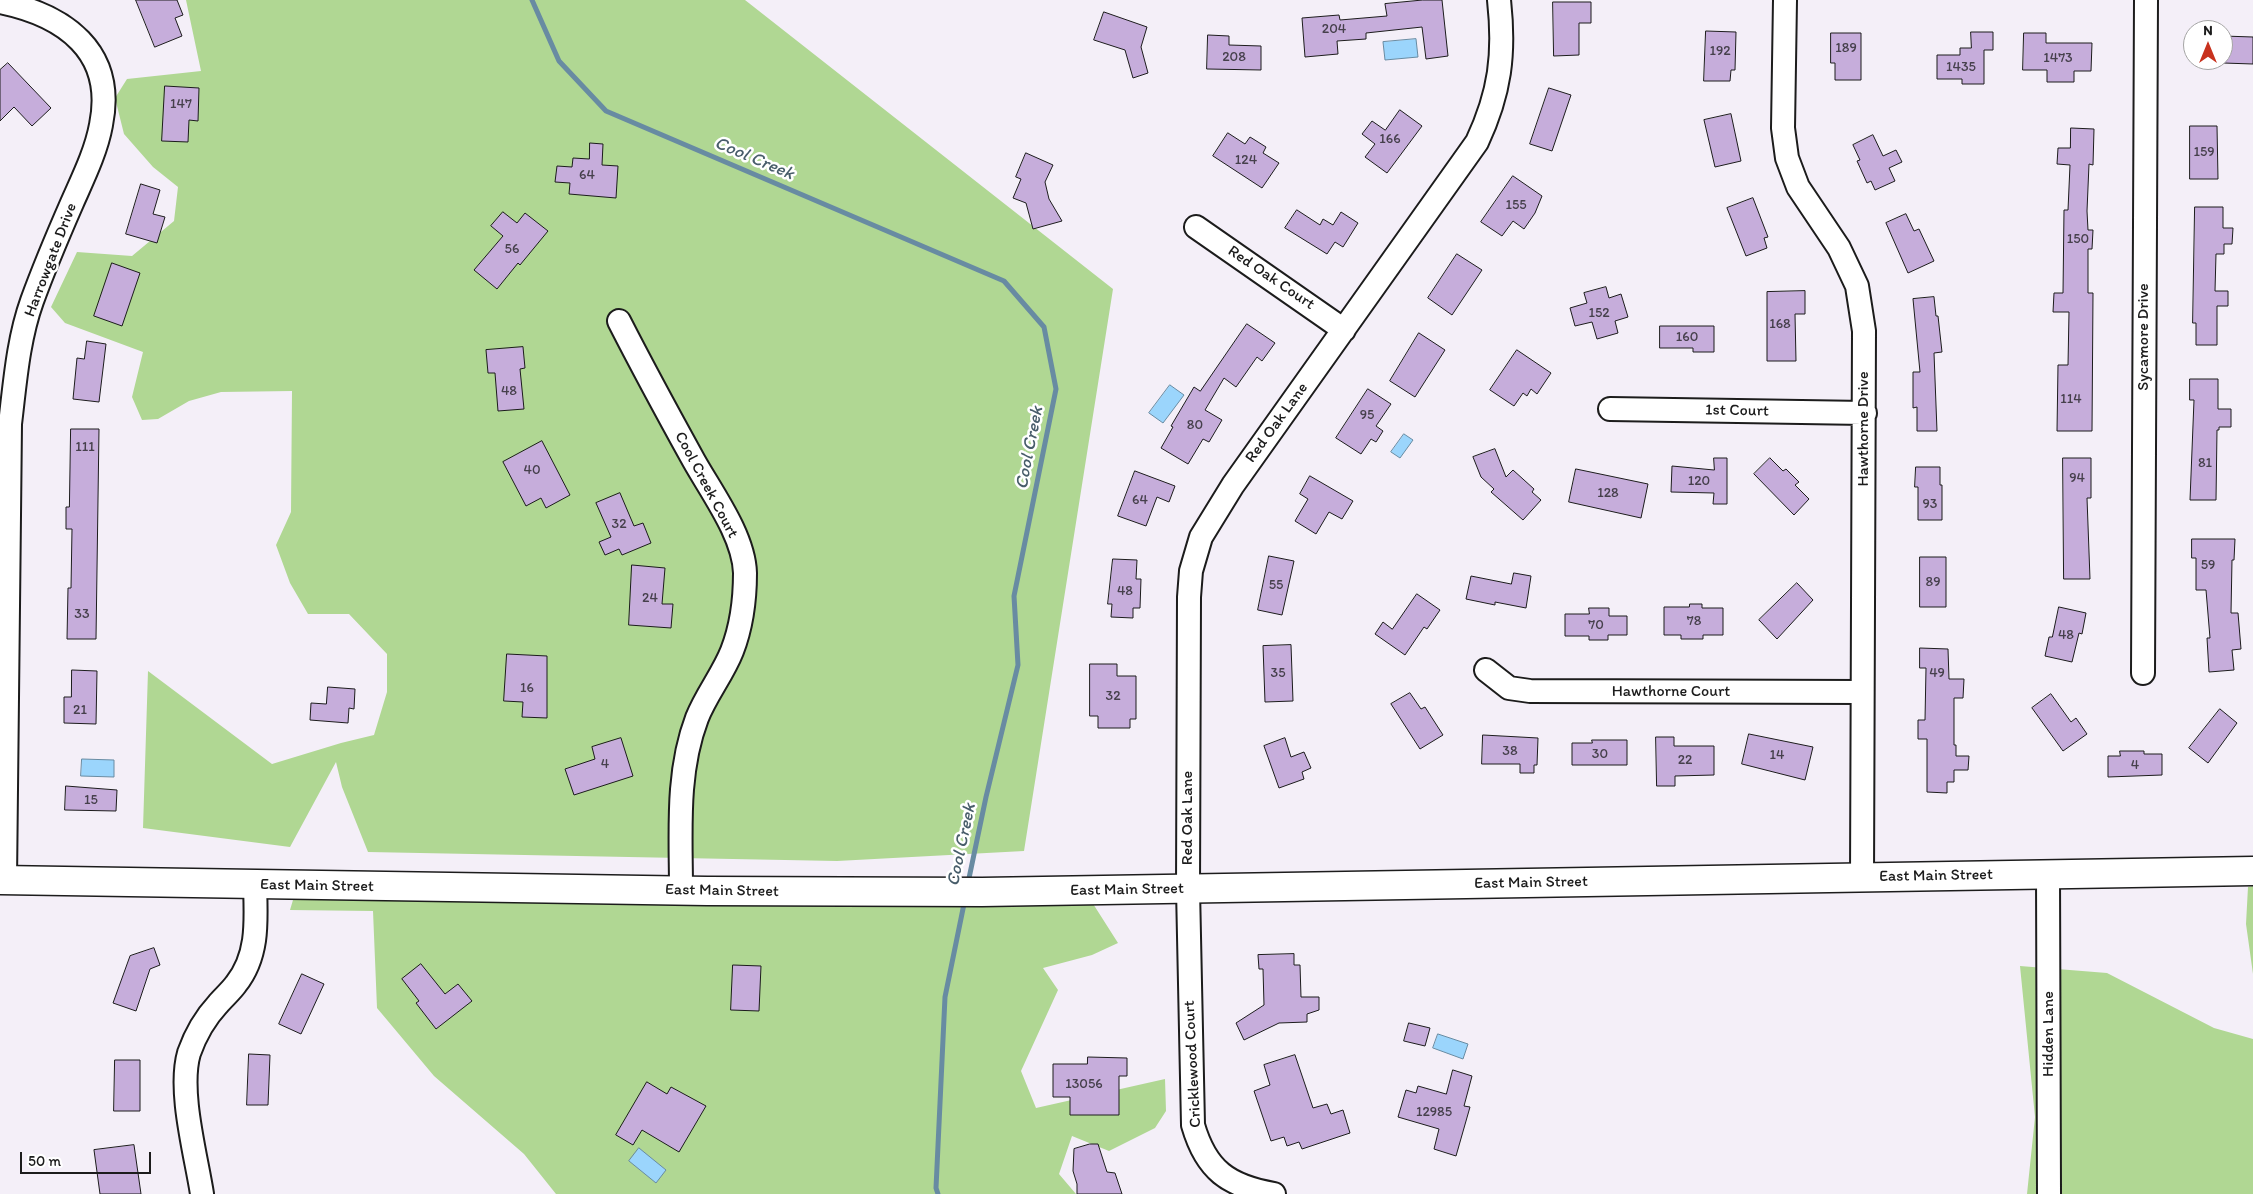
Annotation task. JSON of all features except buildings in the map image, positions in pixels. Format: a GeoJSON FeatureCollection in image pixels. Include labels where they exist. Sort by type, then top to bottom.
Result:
{"type":"FeatureCollection","features":[{"type":"Feature","properties":{"kind":"main road","name":"East Main Street"},"geometry":{"type":"LineString","coordinates":[[2,880],[255,885],[966,892],[2253,871]]}},
{"type":"Feature","properties":{"kind":"street","name":"Red Oak Lane"},"geometry":{"type":"LineString","coordinates":[[1188,889],[1189,597],[1191,571],[1201,537],[1233,485],[1477,142],[1489,115],[1500,72],[1502,46],[1499,0]]}},
{"type":"Feature","properties":{"kind":"street","name":"Hawthorne Drive"},"geometry":{"type":"LineString","coordinates":[[1785,0],[1783,128],[1787,158],[1798,187],[1839,248],[1857,286],[1864,331],[1862,878]]}},
{"type":"Feature","properties":{"kind":"street","name":"Sycamore Drive"},"geometry":{"type":"LineString","coordinates":[[2143,673],[2146,0]]}},
{"type":"Feature","properties":{"kind":"street","name":"Harrowgate Drive"},"geometry":{"type":"LineString","coordinates":[[0,2],[44,15],[60,23],[81,40],[96,65],[104,98],[102,125],[92,158],[32,303],[19,357],[10,424],[4,593],[2,880]]}},
{"type":"Feature","properties":{"kind":"street","name":"Red Oak Court"},"geometry":{"type":"LineString","coordinates":[[1196,227],[1344,330]]}},
{"type":"Feature","properties":{"kind":"street","name":"Cool Creek Court"},"geometry":{"type":"LineString","coordinates":[[619,321],[725,514],[737,541],[745,572],[742,612],[732,652],[697,718],[687,754],[682,779],[681,890]]}},
{"type":"Feature","properties":{"kind":"street","name":"1st Court"},"geometry":{"type":"LineString","coordinates":[[1610,409],[1865,412]]}},
{"type":"Feature","properties":{"kind":"street","name":"Hawthorne Court"},"geometry":{"type":"LineString","coordinates":[[1486,670],[1509,688],[1530,691],[1862,692]]}},
{"type":"Feature","properties":{"kind":"street","name":"Hidden Lane"},"geometry":{"type":"LineString","coordinates":[[2048,873],[2049,1194]]}},
{"type":"Feature","properties":{"kind":"street"},"geometry":{"type":"LineString","coordinates":[[202,1194],[189,1118],[186,1084],[189,1055],[198,1033],[216,1006],[237,984],[251,955],[255,940],[256,923],[255,885]]}},
{"type":"Feature","properties":{"kind":"street","name":"Cricklewood Court"},"geometry":{"type":"LineString","coordinates":[[1188,889],[1192,1108],[1197,1138],[1208,1161],[1221,1174],[1236,1184],[1274,1194]]}},
{"type":"Feature","properties":{"kind":"green space"},"geometry":{"type":"Polygon","coordinates":[[[186,0],[745,0],[1113,289],[1024,851],[837,861],[368,852],[342,787],[336,762],[290,847],[143,828],[148,671],[272,764],[374,735],[387,692],[387,654],[349,614],[308,614],[290,583],[276,545],[291,512],[292,391],[221,392],[189,401],[158,419],[142,420],[132,397],[143,352],[65,323],[51,307],[77,252],[132,256],[174,221],[178,187],[153,167],[124,134],[115,98],[127,79],[201,71],[186,0]]]}},
{"type":"Feature","properties":{"kind":"green space"},"geometry":{"type":"Polygon","coordinates":[[[2253,886],[2253,974],[2246,924],[2248,887],[2253,886]]]}},
{"type":"Feature","properties":{"kind":"green space"},"geometry":{"type":"Polygon","coordinates":[[[1090,899],[1118,943],[1092,955],[1043,968],[1058,990],[1021,1071],[1036,1108],[1165,1079],[1166,1111],[1155,1128],[1109,1151],[1072,1136],[1059,1174],[1076,1194],[556,1194],[524,1154],[434,1076],[377,1008],[373,911],[290,910],[293,900],[1090,899]]]}},
{"type":"Feature","properties":{"kind":"green space"},"geometry":{"type":"Polygon","coordinates":[[[2020,966],[2107,973],[2214,1028],[2253,1039],[2253,1194],[2027,1194],[2035,1117],[2020,966]]]}},
{"type":"Feature","properties":{"kind":"water"},"geometry":{"type":"Polygon","coordinates":[[[1416,39],[1418,57],[1385,60],[1383,42],[1416,39]]]}},
{"type":"Feature","properties":{"kind":"water"},"geometry":{"type":"Polygon","coordinates":[[[1170,385],[1184,395],[1163,423],[1149,413],[1170,385]]]}},
{"type":"Feature","properties":{"kind":"water"},"geometry":{"type":"Polygon","coordinates":[[[1404,434],[1413,440],[1400,458],[1391,452],[1404,434]]]}},
{"type":"Feature","properties":{"kind":"water"},"geometry":{"type":"Polygon","coordinates":[[[82,759],[114,760],[114,777],[81,776],[82,759]]]}},
{"type":"Feature","properties":{"kind":"water"},"geometry":{"type":"Polygon","coordinates":[[[1438,1034],[1468,1044],[1463,1059],[1433,1048],[1438,1034]]]}},
{"type":"Feature","properties":{"kind":"water"},"geometry":{"type":"Polygon","coordinates":[[[639,1148],[666,1170],[656,1183],[629,1161],[639,1148]]]}},
{"type":"Feature","properties":{"kind":"waterway","name":"Cool Creek"},"geometry":{"type":"LineString","coordinates":[[532,0],[559,61],[606,111],[1004,281],[1044,327],[1056,389],[1014,596],[1018,665],[986,797],[968,883]]}},
{"type":"Feature","properties":{"kind":"waterway","name":"Cool Creek"},"geometry":{"type":"LineString","coordinates":[[938,1194],[936,1188],[945,997],[965,899]]}}]}
